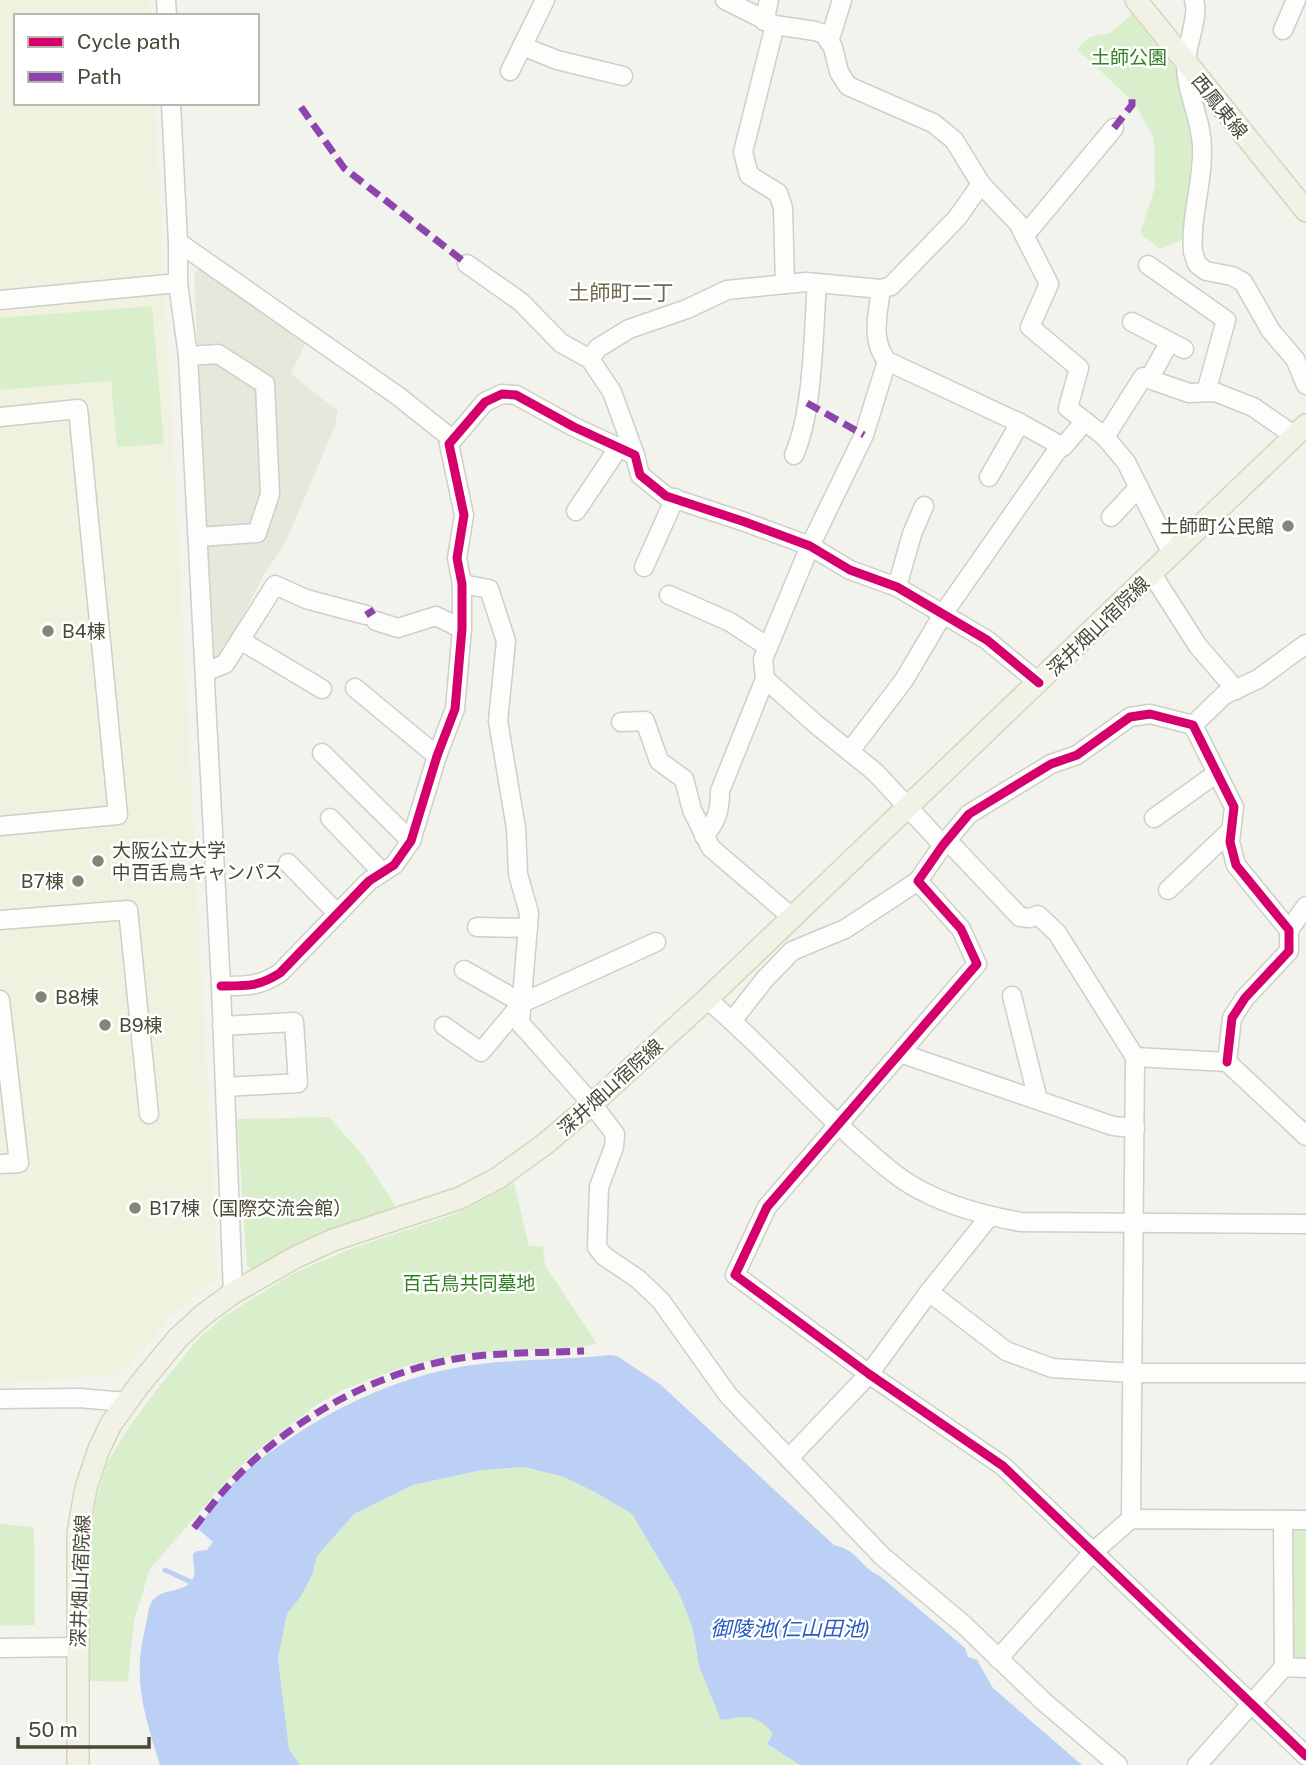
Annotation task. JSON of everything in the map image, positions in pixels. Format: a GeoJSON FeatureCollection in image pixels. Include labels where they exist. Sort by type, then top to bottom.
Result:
{"type":"FeatureCollection","features":[{"type":"Feature","properties":{"kind":"main road","name":"西鳳東線"},"geometry":{"type":"LineString","coordinates":[[1136,0],[1306,211]]}},
{"type":"Feature","properties":{"kind":"main road","name":"深井畑山宿院線"},"geometry":{"type":"LineString","coordinates":[[78,1765],[78,1532],[86,1488],[111,1424],[178,1339],[203,1315],[233,1293],[296,1257],[333,1240],[460,1198],[498,1178],[545,1144],[793,918],[1301,430]]}},
{"type":"Feature","properties":{"kind":"street"},"geometry":{"type":"LineString","coordinates":[[510,71],[545,0]]}},
{"type":"Feature","properties":{"kind":"street"},"geometry":{"type":"LineString","coordinates":[[725,0],[770,23],[824,34],[830,42],[839,72],[848,86],[933,123],[954,140],[981,184],[1018,223],[1049,284],[1030,327],[1079,368],[1068,408],[1105,437],[1126,462],[1172,554]]}},
{"type":"Feature","properties":{"kind":"street"},"geometry":{"type":"LineString","coordinates":[[769,0],[770,23],[743,152],[749,175],[778,193],[783,208],[785,284]]}},
{"type":"Feature","properties":{"kind":"street"},"geometry":{"type":"LineString","coordinates":[[830,42],[842,0]]}},
{"type":"Feature","properties":{"kind":"street"},"geometry":{"type":"LineString","coordinates":[[1194,0],[1196,14],[1186,64],[1189,91],[1198,114],[1202,147],[1192,246],[1195,259],[1206,271],[1232,275],[1243,282],[1271,331],[1295,359],[1306,385]]}},
{"type":"Feature","properties":{"kind":"street"},"geometry":{"type":"LineString","coordinates":[[1283,30],[1296,0]]}},
{"type":"Feature","properties":{"kind":"street"},"geometry":{"type":"LineString","coordinates":[[522,46],[557,60],[623,76]]}},
{"type":"Feature","properties":{"kind":"street"},"geometry":{"type":"LineString","coordinates":[[171,105],[178,242],[177,283],[188,356],[198,537],[221,986],[233,1293]]}},
{"type":"Feature","properties":{"kind":"street"},"geometry":{"type":"LineString","coordinates":[[1025,235],[1114,128]]}},
{"type":"Feature","properties":{"kind":"street"},"geometry":{"type":"LineString","coordinates":[[590,359],[598,348],[629,329],[687,309],[727,290],[817,283],[881,289],[891,286],[957,218],[981,184]]}},
{"type":"Feature","properties":{"kind":"street"},"geometry":{"type":"LineString","coordinates":[[178,242],[375,380],[452,439]]}},
{"type":"Feature","properties":{"kind":"street"},"geometry":{"type":"LineString","coordinates":[[467,264],[522,302],[561,344],[590,359],[612,392],[627,451],[640,475],[666,496],[810,547],[850,570],[897,587],[987,640],[1039,683]]}},
{"type":"Feature","properties":{"kind":"street"},"geometry":{"type":"LineString","coordinates":[[1148,265],[1226,320],[1206,392]]}},
{"type":"Feature","properties":{"kind":"street"},"geometry":{"type":"LineString","coordinates":[[0,300],[177,283]]}},
{"type":"Feature","properties":{"kind":"street"},"geometry":{"type":"LineString","coordinates":[[794,455],[802,438],[807,403],[817,283]]}},
{"type":"Feature","properties":{"kind":"street"},"geometry":{"type":"LineString","coordinates":[[881,289],[875,333],[878,350],[887,361],[1020,423],[1063,447],[1085,421]]}},
{"type":"Feature","properties":{"kind":"street"},"geometry":{"type":"LineString","coordinates":[[1132,322],[1176,346],[1149,379]]}},
{"type":"Feature","properties":{"kind":"street"},"geometry":{"type":"LineString","coordinates":[[188,356],[218,354],[265,384],[270,494],[257,533],[198,537]]}},
{"type":"Feature","properties":{"kind":"street"},"geometry":{"type":"LineString","coordinates":[[704,836],[715,823],[720,810],[720,791],[765,679],[763,659],[810,547],[864,435],[887,361]]}},
{"type":"Feature","properties":{"kind":"street"},"geometry":{"type":"LineString","coordinates":[[1105,437],[1143,377],[1189,393],[1215,392],[1301,430]]}},
{"type":"Feature","properties":{"kind":"street"},"geometry":{"type":"LineString","coordinates":[[221,986],[253,986],[280,973],[369,881],[394,865],[411,841],[437,756],[455,709],[462,629],[462,584],[457,558],[464,515],[449,444],[452,439],[485,402],[502,394],[516,395],[574,427],[627,451]]}},
{"type":"Feature","properties":{"kind":"street"},"geometry":{"type":"LineString","coordinates":[[0,416],[78,409],[118,815],[0,826]]}},
{"type":"Feature","properties":{"kind":"street"},"geometry":{"type":"LineString","coordinates":[[989,477],[1020,423]]}},
{"type":"Feature","properties":{"kind":"street"},"geometry":{"type":"LineString","coordinates":[[849,751],[904,680],[943,614],[1060,445]]}},
{"type":"Feature","properties":{"kind":"street"},"geometry":{"type":"LineString","coordinates":[[576,511],[627,451]]}},
{"type":"Feature","properties":{"kind":"street"},"geometry":{"type":"LineString","coordinates":[[1111,517],[1139,487]]}},
{"type":"Feature","properties":{"kind":"street"},"geometry":{"type":"LineString","coordinates":[[644,567],[675,498]]}},
{"type":"Feature","properties":{"kind":"street"},"geometry":{"type":"LineString","coordinates":[[897,587],[912,534],[924,506]]}},
{"type":"Feature","properties":{"kind":"street"},"geometry":{"type":"LineString","coordinates":[[1152,574],[1198,646],[1236,690]]}},
{"type":"Feature","properties":{"kind":"street"},"geometry":{"type":"LineString","coordinates":[[462,584],[489,589],[506,641],[498,721],[516,828],[518,874],[529,914],[520,1023],[615,1134],[614,1147],[599,1187],[597,1247],[661,1301],[728,1395],[883,1556],[964,1625],[1042,1701],[1118,1765]]}},
{"type":"Feature","properties":{"kind":"street"},"geometry":{"type":"LineString","coordinates":[[205,672],[225,664],[275,585],[306,599],[398,628],[436,616],[462,629]]}},
{"type":"Feature","properties":{"kind":"street"},"geometry":{"type":"LineString","coordinates":[[669,595],[730,622],[768,647]]}},
{"type":"Feature","properties":{"kind":"street"},"geometry":{"type":"LineString","coordinates":[[240,640],[322,689]]}},
{"type":"Feature","properties":{"kind":"street"},"geometry":{"type":"LineString","coordinates":[[1193,725],[1224,695],[1258,679],[1306,643]]}},
{"type":"Feature","properties":{"kind":"street"},"geometry":{"type":"LineString","coordinates":[[765,679],[875,772],[1020,917],[1038,915],[1057,933],[1135,1057],[1131,1519]]}},
{"type":"Feature","properties":{"kind":"street"},"geometry":{"type":"LineString","coordinates":[[355,688],[437,756]]}},
{"type":"Feature","properties":{"kind":"street"},"geometry":{"type":"LineString","coordinates":[[732,1021],[765,979],[792,951],[845,929],[918,881],[945,842],[969,814],[1051,764],[1077,755],[1130,717],[1150,714],[1193,725],[1234,807],[1229,832],[1236,865],[1289,930]]}},
{"type":"Feature","properties":{"kind":"street"},"geometry":{"type":"LineString","coordinates":[[621,722],[645,721],[659,761],[684,779],[692,810],[711,848],[793,918]]}},
{"type":"Feature","properties":{"kind":"street"},"geometry":{"type":"LineString","coordinates":[[323,753],[411,841]]}},
{"type":"Feature","properties":{"kind":"street"},"geometry":{"type":"LineString","coordinates":[[1154,818],[1217,773]]}},
{"type":"Feature","properties":{"kind":"street"},"geometry":{"type":"LineString","coordinates":[[330,818],[382,872]]}},
{"type":"Feature","properties":{"kind":"street"},"geometry":{"type":"LineString","coordinates":[[1168,890],[1229,832]]}},
{"type":"Feature","properties":{"kind":"street"},"geometry":{"type":"LineString","coordinates":[[288,863],[337,913]]}},
{"type":"Feature","properties":{"kind":"street"},"geometry":{"type":"LineString","coordinates":[[918,881],[961,929],[977,964],[766,1207],[735,1275],[869,1374],[1003,1466],[1306,1756]]}},
{"type":"Feature","properties":{"kind":"street"},"geometry":{"type":"LineString","coordinates":[[1227,1062],[1232,1018],[1245,998],[1289,951],[1289,930],[1306,906]]}},
{"type":"Feature","properties":{"kind":"street"},"geometry":{"type":"LineString","coordinates":[[0,920],[128,910],[149,1114]]}},
{"type":"Feature","properties":{"kind":"street"},"geometry":{"type":"LineString","coordinates":[[477,927],[528,928]]}},
{"type":"Feature","properties":{"kind":"street"},"geometry":{"type":"LineString","coordinates":[[444,1026],[481,1052],[522,1003],[656,942]]}},
{"type":"Feature","properties":{"kind":"street"},"geometry":{"type":"LineString","coordinates":[[464,970],[522,1003]]}},
{"type":"Feature","properties":{"kind":"street"},"geometry":{"type":"LineString","coordinates":[[1012,996],[1038,1100]]}},
{"type":"Feature","properties":{"kind":"street"},"geometry":{"type":"LineString","coordinates":[[707,999],[838,1124],[903,1180],[949,1203],[989,1217],[1021,1222],[1306,1224]]}},
{"type":"Feature","properties":{"kind":"street"},"geometry":{"type":"LineString","coordinates":[[0,1002],[19,1163],[0,1164]]}},
{"type":"Feature","properties":{"kind":"street"},"geometry":{"type":"LineString","coordinates":[[222,1026],[294,1022],[298,1083],[225,1087]]}},
{"type":"Feature","properties":{"kind":"street"},"geometry":{"type":"LineString","coordinates":[[900,1053],[1113,1126],[1135,1128]]}},
{"type":"Feature","properties":{"kind":"street"},"geometry":{"type":"LineString","coordinates":[[1135,1057],[1227,1062],[1306,1136]]}},
{"type":"Feature","properties":{"kind":"street"},"geometry":{"type":"LineString","coordinates":[[789,1458],[869,1374],[929,1292],[989,1217]]}},
{"type":"Feature","properties":{"kind":"street"},"geometry":{"type":"LineString","coordinates":[[929,1292],[1006,1351],[1052,1368],[1132,1373],[1306,1373]]}},
{"type":"Feature","properties":{"kind":"street"},"geometry":{"type":"LineString","coordinates":[[0,1399],[79,1398],[126,1402]]}},
{"type":"Feature","properties":{"kind":"street"},"geometry":{"type":"LineString","coordinates":[[998,1658],[1094,1551],[1131,1519],[1306,1520]]}},
{"type":"Feature","properties":{"kind":"street"},"geometry":{"type":"LineString","coordinates":[[1197,1765],[1284,1667],[1283,1520]]}},
{"type":"Feature","properties":{"kind":"street"},"geometry":{"type":"LineString","coordinates":[[0,1648],[77,1647]]}},
{"type":"Feature","properties":{"kind":"street"},"geometry":{"type":"LineString","coordinates":[[1284,1667],[1306,1668]]}},
{"type":"Feature","properties":{"kind":"shaded area","name":"大阪公立大学 中百舌鳥キャンパス"},"geometry":{"type":"Polygon","coordinates":[[[0,0],[150,0],[151,14],[14,14],[14,105],[155,105],[218,1278],[169,1318],[126,1369],[112,1376],[0,1383],[0,0]]]}},
{"type":"Feature","properties":{"kind":"shaded area"},"geometry":{"type":"Polygon","coordinates":[[[200,268],[307,340],[291,374],[338,411],[335,426],[284,546],[266,571],[222,656],[213,657],[194,274],[200,268]]]}},
{"type":"Feature","properties":{"kind":"green space","name":"土師公園"},"geometry":{"type":"Polygon","coordinates":[[[1132,14],[1183,79],[1198,151],[1183,239],[1160,249],[1140,233],[1155,187],[1154,139],[1138,109],[1127,96],[1077,49],[1089,37],[1110,33],[1132,14]]]}},
{"type":"Feature","properties":{"kind":"green space"},"geometry":{"type":"Polygon","coordinates":[[[152,306],[164,444],[117,447],[111,381],[0,390],[0,318],[152,306]]]}},
{"type":"Feature","properties":{"kind":"green space"},"geometry":{"type":"Polygon","coordinates":[[[329,1117],[362,1154],[396,1207],[334,1229],[253,1270],[247,1266],[237,1119],[329,1117]]]}},
{"type":"Feature","properties":{"kind":"green space","name":"百舌鳥共同墓地"},"geometry":{"type":"Polygon","coordinates":[[[514,1183],[529,1246],[543,1246],[545,1265],[597,1344],[461,1354],[406,1366],[343,1390],[316,1405],[254,1453],[150,1569],[134,1620],[128,1682],[89,1681],[89,1543],[96,1501],[107,1464],[151,1397],[197,1340],[226,1315],[294,1273],[350,1249],[458,1213],[514,1183]]]}},
{"type":"Feature","properties":{"kind":"green space"},"geometry":{"type":"Polygon","coordinates":[[[524,1467],[564,1477],[632,1514],[679,1593],[693,1629],[699,1666],[710,1690],[745,1716],[763,1721],[774,1734],[767,1744],[800,1765],[300,1765],[289,1749],[278,1658],[287,1614],[312,1575],[317,1556],[354,1514],[413,1485],[482,1470],[524,1467]]]}},
{"type":"Feature","properties":{"kind":"green space"},"geometry":{"type":"Polygon","coordinates":[[[0,1524],[34,1527],[35,1625],[0,1626],[0,1524]]]}},
{"type":"Feature","properties":{"kind":"green space"},"geometry":{"type":"Polygon","coordinates":[[[1292,1530],[1306,1530],[1306,1661],[1295,1660],[1290,1655],[1287,1534],[1292,1530]]]}},
{"type":"Feature","properties":{"kind":"water","name":"御陵池(仁山田池)"},"geometry":{"type":"Polygon","coordinates":[[[617,1356],[661,1385],[834,1545],[849,1551],[965,1648],[968,1657],[977,1660],[993,1688],[1082,1765],[800,1765],[767,1744],[773,1734],[762,1722],[744,1717],[721,1720],[699,1666],[693,1629],[679,1593],[632,1514],[564,1477],[524,1467],[482,1470],[413,1485],[354,1514],[317,1556],[312,1575],[287,1614],[278,1658],[289,1749],[300,1765],[160,1765],[145,1714],[140,1681],[141,1647],[149,1609],[156,1597],[187,1586],[191,1581],[194,1572],[193,1554],[207,1550],[213,1542],[197,1528],[239,1477],[269,1453],[318,1421],[344,1406],[399,1383],[427,1374],[474,1365],[617,1356]]]}},
{"type":"Feature","properties":{"kind":"waterway"},"geometry":{"type":"LineString","coordinates":[[165,1570],[191,1582]]}},
{"type":"Feature","properties":{"kind":"marked path"},"geometry":{"type":"LineString","coordinates":[[1114,128],[1132,105],[1132,98]]}},
{"type":"Feature","properties":{"kind":"marked path"},"geometry":{"type":"LineString","coordinates":[[301,107],[344,168],[467,264]]}},
{"type":"Feature","properties":{"kind":"marked path"},"geometry":{"type":"LineString","coordinates":[[807,403],[864,435]]}},
{"type":"Feature","properties":{"kind":"marked path"},"geometry":{"type":"LineString","coordinates":[[366,615],[374,610]]}},
{"type":"Feature","properties":{"kind":"marked path"},"geometry":{"type":"LineString","coordinates":[[194,1528],[251,1462],[305,1421],[365,1388],[396,1375],[461,1358],[584,1351]]}},
{"type":"Feature","properties":{"kind":"cycle path"},"geometry":{"type":"LineString","coordinates":[[221,986],[252,985],[280,973],[369,881],[394,865],[411,841],[437,756],[455,709],[462,629],[462,584],[457,558],[464,515],[449,444],[485,402],[502,394],[516,395],[574,427],[635,455],[640,475],[666,496],[810,546],[850,570],[897,587],[987,640],[1039,683]]}},
{"type":"Feature","properties":{"kind":"cycle path"},"geometry":{"type":"LineString","coordinates":[[1227,1062],[1232,1018],[1245,998],[1289,951],[1289,930],[1236,865],[1230,842],[1234,807],[1193,725],[1150,714],[1130,717],[1077,755],[1051,764],[969,814],[943,845],[918,881],[961,929],[977,964],[767,1207],[735,1275],[869,1374],[1003,1466],[1306,1756]]}},
{"type":"Feature","properties":{"kind":"place","name":"土師町公民館"},"geometry":{"type":"Point","coordinates":[1288,526]}},
{"type":"Feature","properties":{"kind":"place","name":"B4棟"},"geometry":{"type":"Point","coordinates":[48,631]}},
{"type":"Feature","properties":{"kind":"place","name":"大阪公立大学 中百舌鳥キャンパス"},"geometry":{"type":"Point","coordinates":[98,861]}},
{"type":"Feature","properties":{"kind":"place","name":"B7棟"},"geometry":{"type":"Point","coordinates":[78,881]}},
{"type":"Feature","properties":{"kind":"place","name":"B8棟"},"geometry":{"type":"Point","coordinates":[41,997]}},
{"type":"Feature","properties":{"kind":"place","name":"B9棟"},"geometry":{"type":"Point","coordinates":[105,1025]}},
{"type":"Feature","properties":{"kind":"place","name":"B17棟（国際交流会館）"},"geometry":{"type":"Point","coordinates":[135,1208]}},
{"type":"Feature","properties":{"kind":"district","name":"土師町二丁"},"geometry":{"type":"Point","coordinates":[621,293]}}]}
